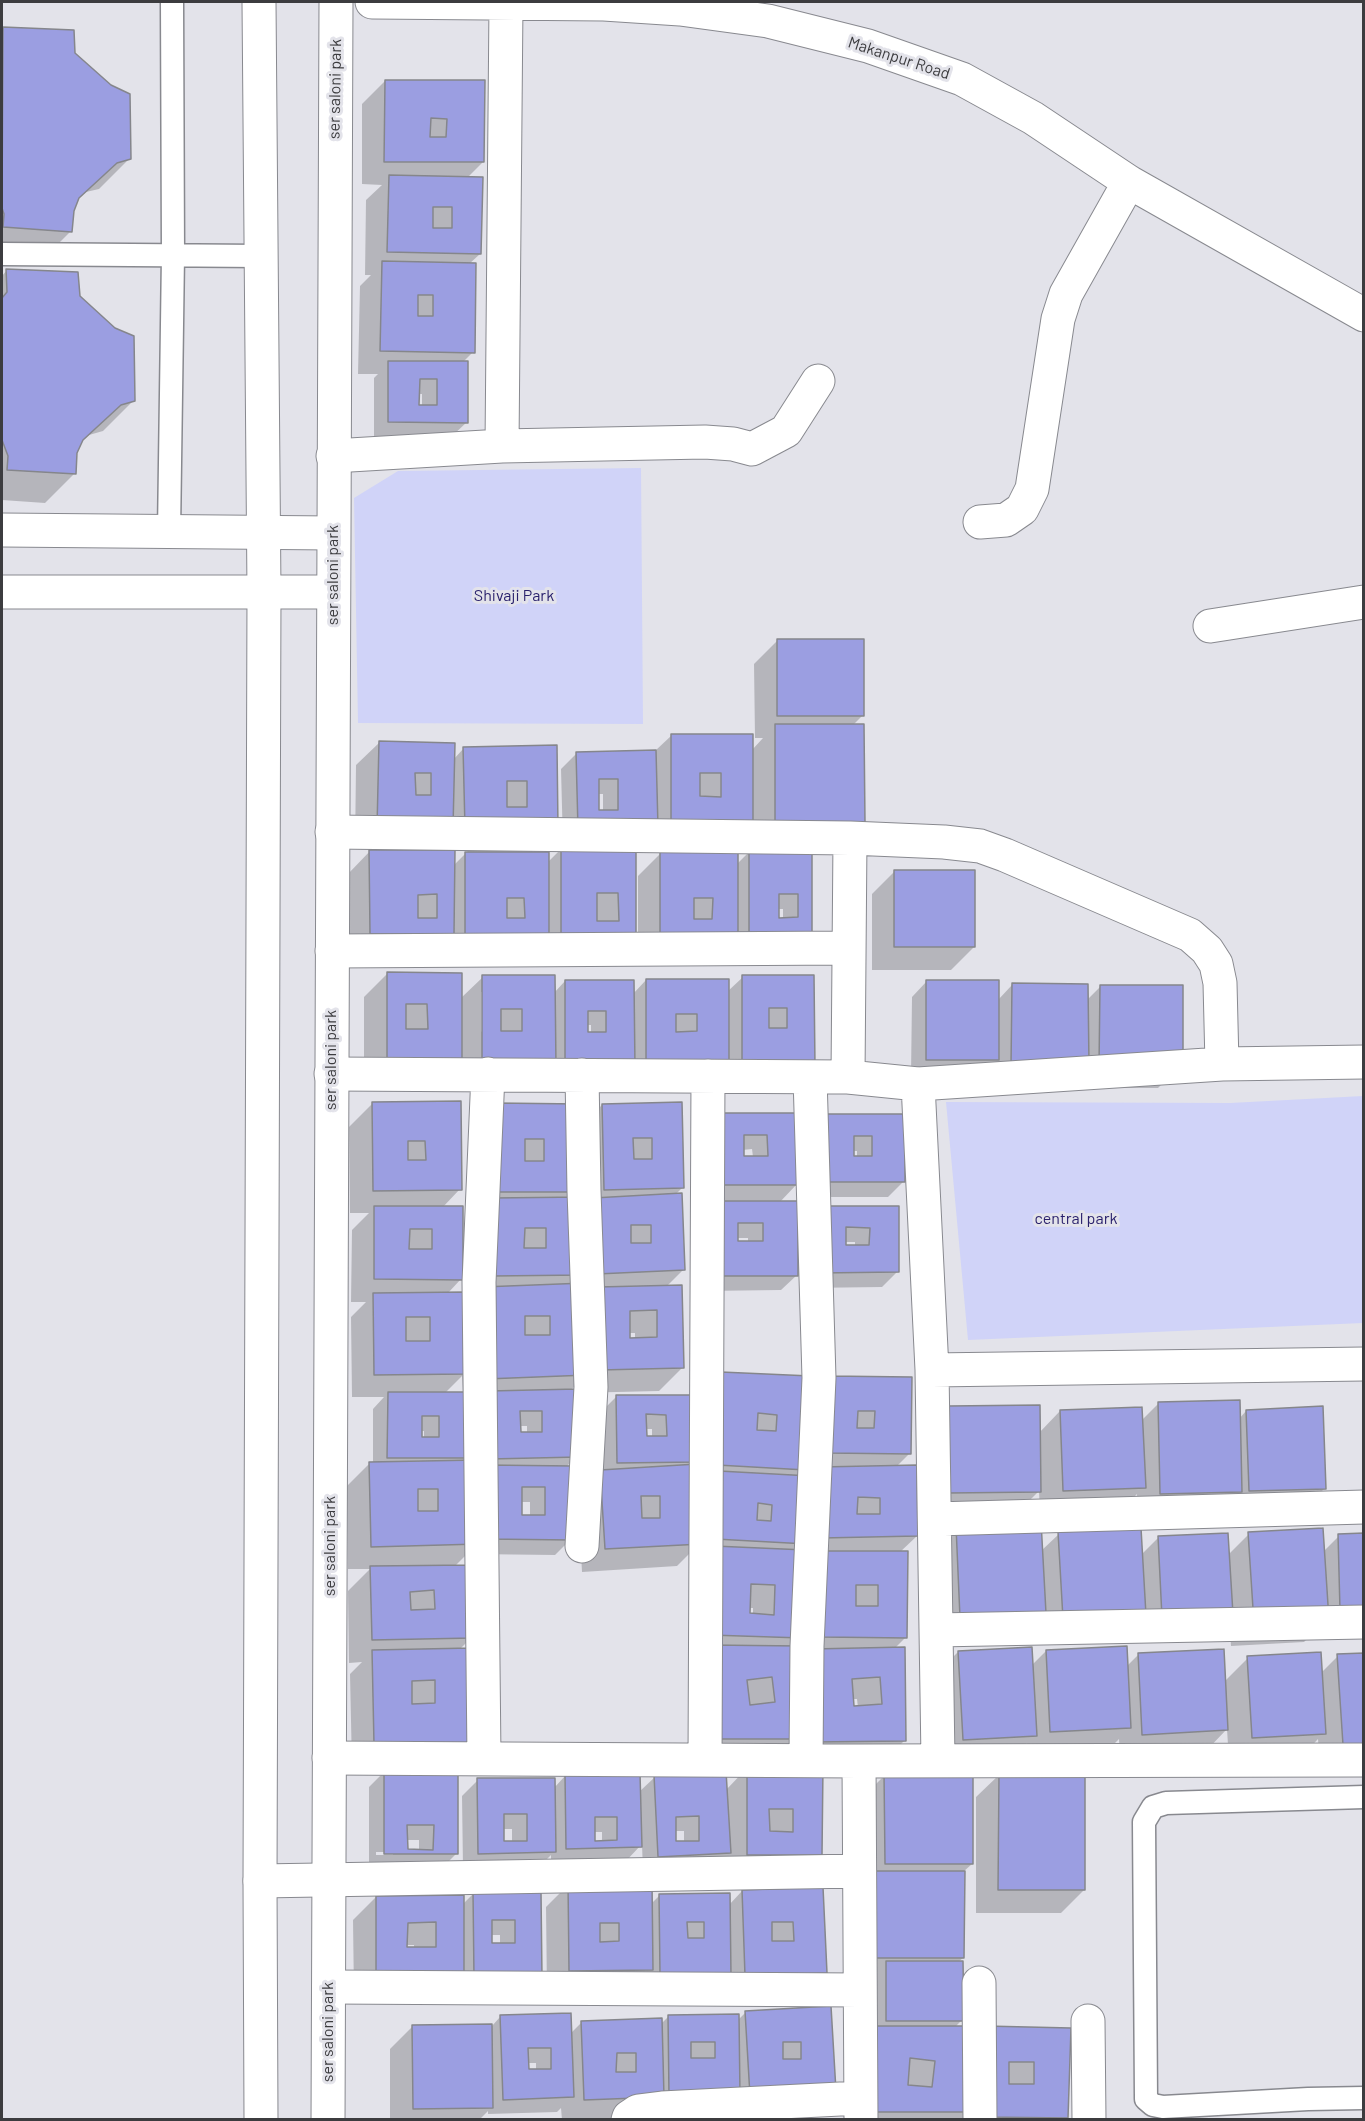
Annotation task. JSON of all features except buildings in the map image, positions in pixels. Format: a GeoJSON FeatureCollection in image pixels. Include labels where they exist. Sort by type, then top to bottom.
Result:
{"type":"FeatureCollection","features":[{"type":"Feature","properties":{"kind":"street"},"geometry":{"type":"LineString","coordinates":[[259,2],[264,592],[261,2120]]}},
{"type":"Feature","properties":{"kind":"street","name":"ser saloni park"},"geometry":{"type":"LineString","coordinates":[[328,2120],[336,2]]}},
{"type":"Feature","properties":{"kind":"street","name":"Makanpur Road"},"geometry":{"type":"LineString","coordinates":[[372,2],[604,4],[680,9],[768,21],[868,46],[962,80],[1033,118],[1129,182],[1364,315]]}},
{"type":"Feature","properties":{"kind":"street"},"geometry":{"type":"LineString","coordinates":[[502,446],[506,3]]}},
{"type":"Feature","properties":{"kind":"street"},"geometry":{"type":"LineString","coordinates":[[980,522],[1006,520],[1022,509],[1032,489],[1058,320],[1066,294],[1129,182]]}},
{"type":"Feature","properties":{"kind":"street"},"geometry":{"type":"LineString","coordinates":[[333,456],[502,446],[705,442],[733,444],[752,449],[786,431],[818,381]]}},
{"type":"Feature","properties":{"kind":"street"},"geometry":{"type":"LineString","coordinates":[[2,530],[333,533]]}},
{"type":"Feature","properties":{"kind":"street"},"geometry":{"type":"LineString","coordinates":[[2,592],[333,592]]}},
{"type":"Feature","properties":{"kind":"street"},"geometry":{"type":"LineString","coordinates":[[1210,626],[1364,602]]}},
{"type":"Feature","properties":{"kind":"street"},"geometry":{"type":"LineString","coordinates":[[332,832],[850,838],[980,846],[1190,935],[1207,951],[1216,964],[1220,983],[1222,1064]]}},
{"type":"Feature","properties":{"kind":"street"},"geometry":{"type":"LineString","coordinates":[[848,1077],[850,838]]}},
{"type":"Feature","properties":{"kind":"street"},"geometry":{"type":"LineString","coordinates":[[332,951],[849,948]]}},
{"type":"Feature","properties":{"kind":"street"},"geometry":{"type":"LineString","coordinates":[[331,1074],[848,1077],[918,1084],[1222,1064],[1364,1062]]}},
{"type":"Feature","properties":{"kind":"street"},"geometry":{"type":"LineString","coordinates":[[484,1758],[479,1282],[488,1074]]}},
{"type":"Feature","properties":{"kind":"street"},"geometry":{"type":"LineString","coordinates":[[582,1075],[591,1387],[582,1546]]}},
{"type":"Feature","properties":{"kind":"street"},"geometry":{"type":"LineString","coordinates":[[705,1759],[708,1076]]}},
{"type":"Feature","properties":{"kind":"street"},"geometry":{"type":"LineString","coordinates":[[806,1760],[807,1646],[819,1378],[810,1077]]}},
{"type":"Feature","properties":{"kind":"street"},"geometry":{"type":"LineString","coordinates":[[918,1084],[932,1370],[938,1760]]}},
{"type":"Feature","properties":{"kind":"street"},"geometry":{"type":"LineString","coordinates":[[932,1370],[1364,1364]]}},
{"type":"Feature","properties":{"kind":"street"},"geometry":{"type":"LineString","coordinates":[[935,1519],[1364,1507]]}},
{"type":"Feature","properties":{"kind":"street"},"geometry":{"type":"LineString","coordinates":[[936,1630],[1364,1623]]}},
{"type":"Feature","properties":{"kind":"street"},"geometry":{"type":"LineString","coordinates":[[329,1758],[859,1761],[1364,1760]]}},
{"type":"Feature","properties":{"kind":"street"},"geometry":{"type":"LineString","coordinates":[[628,2120],[629,2116],[638,2111],[662,2108],[860,2109],[859,1761]]}},
{"type":"Feature","properties":{"kind":"street"},"geometry":{"type":"LineString","coordinates":[[260,1881],[859,1870]]}},
{"type":"Feature","properties":{"kind":"street"},"geometry":{"type":"LineString","coordinates":[[979,1983],[980,2120]]}},
{"type":"Feature","properties":{"kind":"street"},"geometry":{"type":"LineString","coordinates":[[328,1987],[860,1990]]}},
{"type":"Feature","properties":{"kind":"street"},"geometry":{"type":"LineString","coordinates":[[1088,2021],[1089,2120]]}},
{"type":"Feature","properties":{"kind":"lane"},"geometry":{"type":"LineString","coordinates":[[170,532],[173,255],[172,2]]}},
{"type":"Feature","properties":{"kind":"lane"},"geometry":{"type":"LineString","coordinates":[[2,254],[261,256]]}},
{"type":"Feature","properties":{"kind":"lane"},"geometry":{"type":"LineString","coordinates":[[1364,1797],[1166,1803],[1153,1808],[1144,1822],[1146,2099],[1153,2105],[1163,2107],[1308,2109],[1364,2098]]}},
{"type":"Feature","properties":{"kind":"green space","name":"Shivaji Park"},"geometry":{"type":"Polygon","coordinates":[[[641,468],[643,724],[358,723],[354,498],[398,471],[641,468]]]}},
{"type":"Feature","properties":{"kind":"green space","name":"central park"},"geometry":{"type":"Polygon","coordinates":[[[1363,1096],[1363,1323],[968,1340],[946,1102],[1230,1103],[1363,1096]]]}}]}
